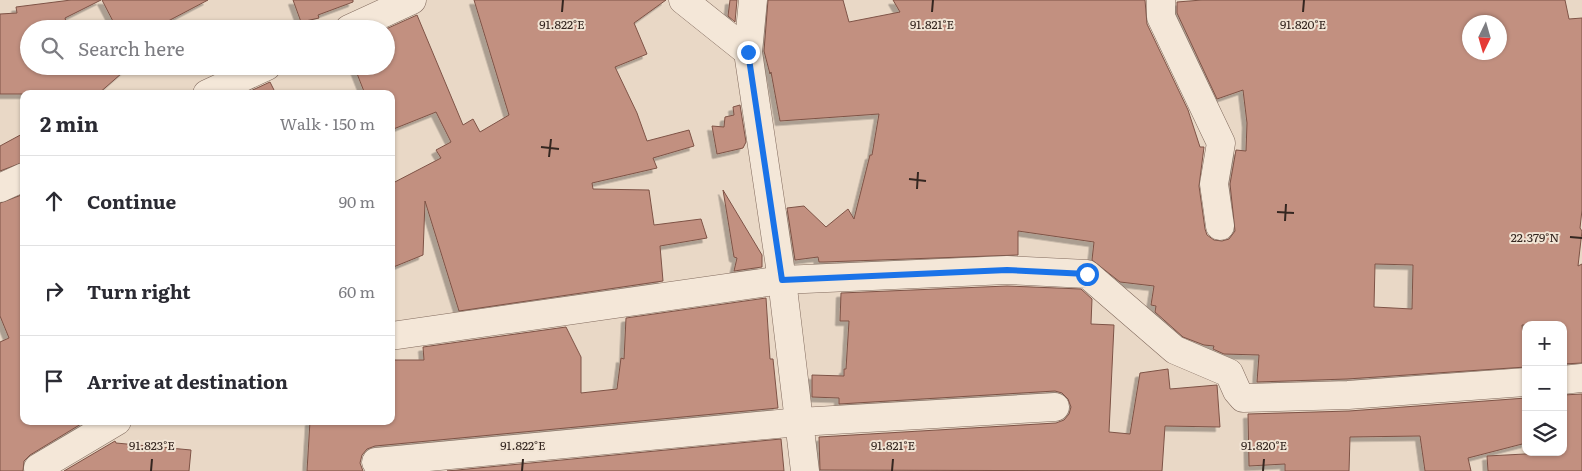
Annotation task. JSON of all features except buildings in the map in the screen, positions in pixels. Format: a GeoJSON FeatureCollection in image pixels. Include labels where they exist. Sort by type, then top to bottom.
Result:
{"type":"FeatureCollection","features":[{"type":"Feature","properties":{"kind":"street"},"geometry":{"type":"LineString","coordinates":[[369,20],[412,0]]}},
{"type":"Feature","properties":{"kind":"street"},"geometry":{"type":"LineString","coordinates":[[683,0],[748,52]]}},
{"type":"Feature","properties":{"kind":"street"},"geometry":{"type":"LineString","coordinates":[[754,0],[748,52],[782,280],[806,471]]}},
{"type":"Feature","properties":{"kind":"street"},"geometry":{"type":"LineString","coordinates":[[1161,0],[1160,17],[1221,143],[1214,184],[1220,226]]}},
{"type":"Feature","properties":{"kind":"street"},"geometry":{"type":"LineString","coordinates":[[216,90],[248,75]]}},
{"type":"Feature","properties":{"kind":"street"},"geometry":{"type":"LineString","coordinates":[[0,188],[20,179]]}},
{"type":"Feature","properties":{"kind":"street"},"geometry":{"type":"LineString","coordinates":[[395,335],[782,280],[1007,270],[1087,274],[1175,350],[1229,373],[1237,392],[1243,398],[1348,395],[1522,382]]}},
{"type":"Feature","properties":{"kind":"street"},"geometry":{"type":"LineString","coordinates":[[1567,380],[1582,378]]}},
{"type":"Feature","properties":{"kind":"street"},"geometry":{"type":"LineString","coordinates":[[376,462],[799,422],[1055,407]]}},
{"type":"Feature","properties":{"kind":"street"},"geometry":{"type":"LineString","coordinates":[[38,468],[110,425]]}},
{"type":"Feature","properties":{"kind":"route"},"geometry":{"type":"LineString","coordinates":[[748,52],[754,82],[782,280],[1007,270],[1087,274]]}}]}
